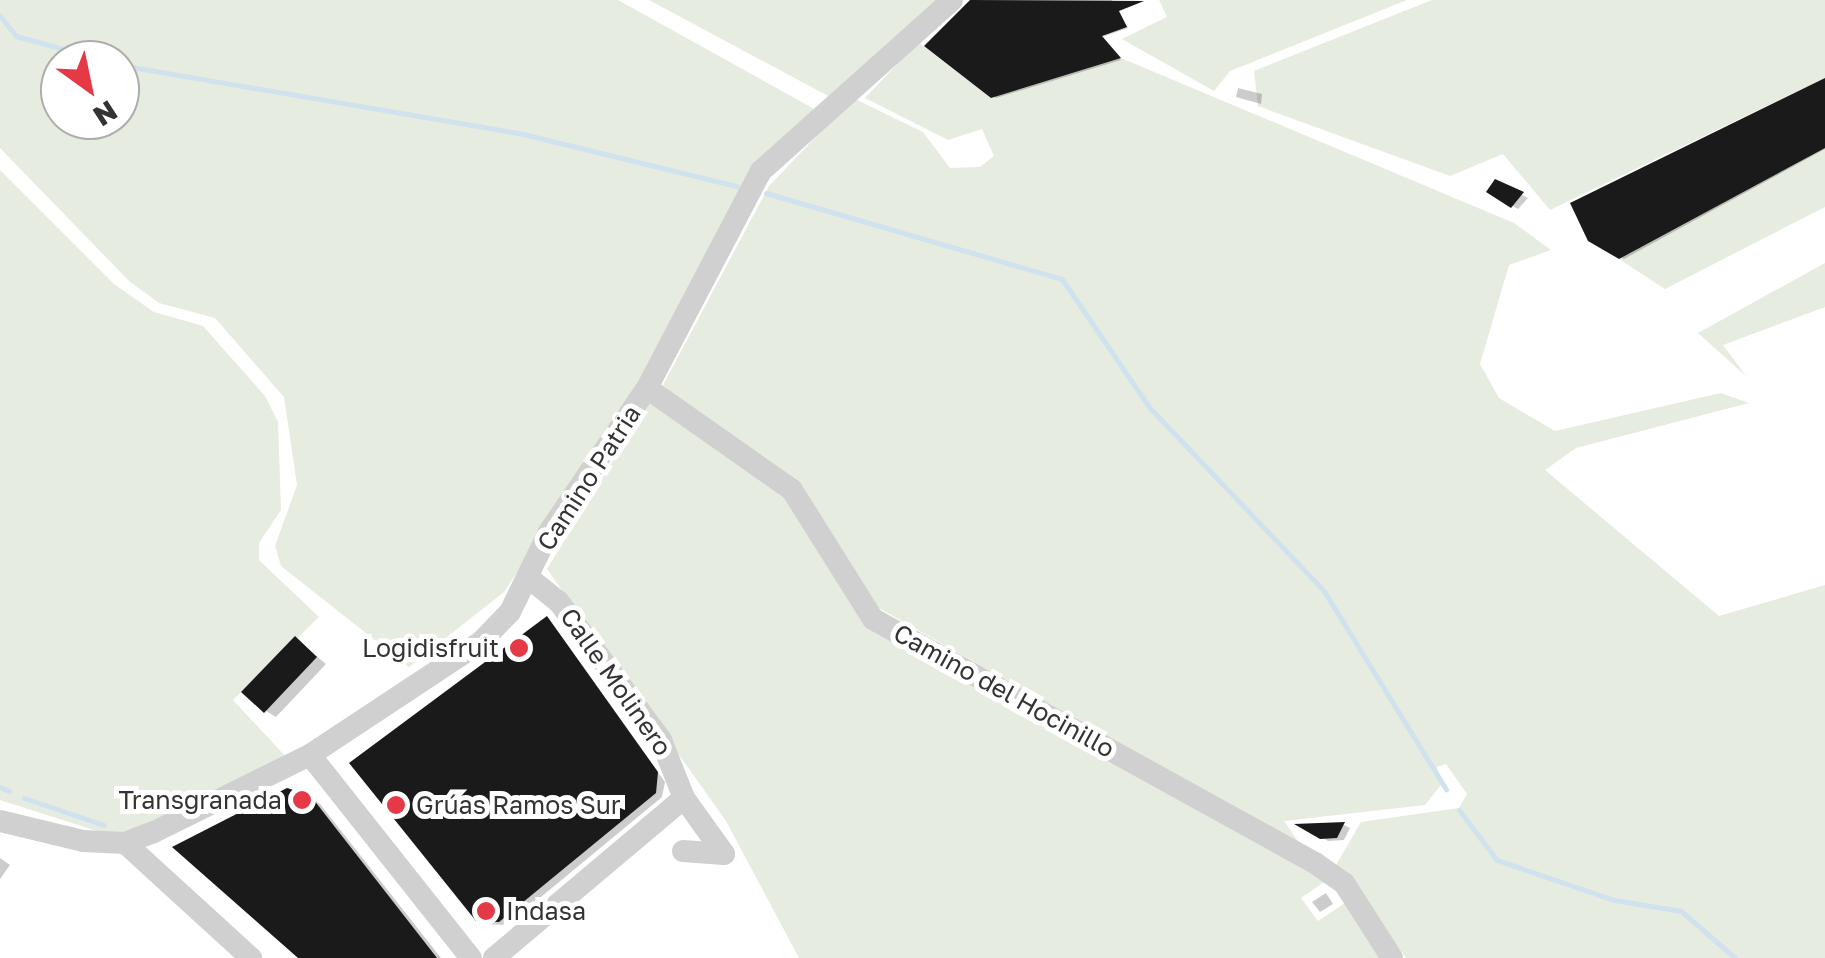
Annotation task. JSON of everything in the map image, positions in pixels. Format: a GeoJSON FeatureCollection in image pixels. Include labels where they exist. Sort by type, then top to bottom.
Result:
{"type":"FeatureCollection","features":[{"type":"Feature","properties":{"kind":"street","name":"Camino Patria"},"geometry":{"type":"LineString","coordinates":[[124,843],[310,755],[482,640],[529,578],[549,532],[647,388],[761,171],[952,0]]}},
{"type":"Feature","properties":{"kind":"street","name":"Camino del Hocinillo"},"geometry":{"type":"LineString","coordinates":[[647,388],[792,490],[873,619],[1315,863],[1344,883],[1392,958]]}},
{"type":"Feature","properties":{"kind":"street","name":"Calle Molinero"},"geometry":{"type":"LineString","coordinates":[[529,578],[559,602],[661,740],[684,798],[724,854],[683,852]]}},
{"type":"Feature","properties":{"kind":"street"},"geometry":{"type":"LineString","coordinates":[[310,755],[471,958]]}},
{"type":"Feature","properties":{"kind":"street"},"geometry":{"type":"LineString","coordinates":[[494,958],[684,798]]}},
{"type":"Feature","properties":{"kind":"street"},"geometry":{"type":"LineString","coordinates":[[0,821],[124,843],[251,958]]}},
{"type":"Feature","properties":{"kind":"shaded area"},"geometry":{"type":"Polygon","coordinates":[[[0,0],[618,0],[816,110],[756,167],[640,385],[504,592],[409,667],[281,566],[275,546],[297,485],[284,397],[215,318],[159,303],[129,281],[0,148],[0,0]]]}},
{"type":"Feature","properties":{"kind":"shaded area"},"geometry":{"type":"Polygon","coordinates":[[[649,0],[942,0],[830,97],[649,0]]]}},
{"type":"Feature","properties":{"kind":"shaded area"},"geometry":{"type":"Polygon","coordinates":[[[1159,0],[1407,0],[1230,71],[1214,91],[1122,39],[1167,17],[1159,0]]]}},
{"type":"Feature","properties":{"kind":"shaded area"},"geometry":{"type":"Polygon","coordinates":[[[1432,0],[1825,0],[1825,78],[1550,210],[1503,154],[1450,176],[1258,106],[1254,71],[1432,0]]]}},
{"type":"Feature","properties":{"kind":"shaded area"},"geometry":{"type":"Polygon","coordinates":[[[918,42],[991,98],[1121,58],[1514,223],[1551,250],[1509,265],[1480,364],[1499,398],[1555,431],[1721,393],[1749,403],[1576,448],[1545,470],[1719,616],[1825,585],[1825,958],[1406,958],[1336,865],[1361,822],[1459,808],[1467,794],[1446,764],[1437,767],[1441,785],[1425,805],[1284,821],[1302,847],[877,607],[825,526],[663,385],[769,186],[853,98],[923,132],[950,168],[980,167],[994,156],[982,129],[948,140],[865,98],[918,42]]]}},
{"type":"Feature","properties":{"kind":"shaded area"},"geometry":{"type":"Polygon","coordinates":[[[1825,148],[1825,207],[1665,289],[1619,259],[1825,148]]]}},
{"type":"Feature","properties":{"kind":"shaded area"},"geometry":{"type":"Polygon","coordinates":[[[0,170],[114,284],[154,312],[203,326],[265,396],[278,422],[281,510],[259,543],[259,560],[319,617],[233,700],[288,759],[119,838],[0,800],[0,170]]]}},
{"type":"Feature","properties":{"kind":"shaded area"},"geometry":{"type":"Polygon","coordinates":[[[1825,263],[1825,307],[1723,345],[1746,376],[1698,333],[1825,263]]]}},
{"type":"Feature","properties":{"kind":"shaded area"},"geometry":{"type":"Polygon","coordinates":[[[651,398],[789,495],[868,624],[1327,880],[1301,898],[1318,921],[1345,903],[1384,958],[799,958],[726,821],[547,569],[651,398]]]}},
{"type":"Feature","properties":{"kind":"building"},"geometry":{"type":"Polygon","coordinates":[[[970,0],[1144,1],[1119,11],[1127,27],[1102,36],[1121,58],[991,98],[924,46],[970,0]]]}},
{"type":"Feature","properties":{"kind":"building"},"geometry":{"type":"Polygon","coordinates":[[[1825,78],[1825,148],[1619,259],[1588,241],[1570,203],[1825,78]]]}},
{"type":"Feature","properties":{"kind":"building"},"geometry":{"type":"Polygon","coordinates":[[[1495,179],[1524,192],[1511,208],[1486,192],[1495,179]]]}},
{"type":"Feature","properties":{"kind":"building"},"geometry":{"type":"Polygon","coordinates":[[[547,616],[658,772],[656,793],[499,922],[476,921],[349,763],[547,616]]]}},
{"type":"Feature","properties":{"kind":"building"},"geometry":{"type":"Polygon","coordinates":[[[295,636],[317,657],[264,713],[241,692],[295,636]]]}},
{"type":"Feature","properties":{"kind":"building"},"geometry":{"type":"Polygon","coordinates":[[[287,788],[310,795],[437,958],[298,958],[172,847],[287,788]]]}},
{"type":"Feature","properties":{"kind":"building"},"geometry":{"type":"Polygon","coordinates":[[[1345,822],[1337,838],[1320,839],[1294,824],[1345,822]]]}},
{"type":"Feature","properties":{"kind":"waterway"},"geometry":{"type":"LineString","coordinates":[[0,16],[16,36],[40,43]]}},
{"type":"Feature","properties":{"kind":"waterway"},"geometry":{"type":"LineString","coordinates":[[140,68],[523,134],[737,186]]}},
{"type":"Feature","properties":{"kind":"waterway"},"geometry":{"type":"LineString","coordinates":[[766,193],[1062,279],[1149,407],[1324,591],[1446,789]]}},
{"type":"Feature","properties":{"kind":"waterway"},"geometry":{"type":"LineString","coordinates":[[0,787],[9,791]]}},
{"type":"Feature","properties":{"kind":"waterway"},"geometry":{"type":"LineString","coordinates":[[24,798],[104,825]]}},
{"type":"Feature","properties":{"kind":"waterway"},"geometry":{"type":"LineString","coordinates":[[1459,810],[1497,860],[1614,900],[1681,911],[1735,958]]}},
{"type":"Feature","properties":{"kind":"place","name":"Logidisfruit"},"geometry":{"type":"Point","coordinates":[519,648]}},
{"type":"Feature","properties":{"kind":"place","name":"Transgranada"},"geometry":{"type":"Point","coordinates":[302,800]}},
{"type":"Feature","properties":{"kind":"place","name":"Grúas Ramos Sur"},"geometry":{"type":"Point","coordinates":[396,805]}},
{"type":"Feature","properties":{"kind":"place","name":"Indasa"},"geometry":{"type":"Point","coordinates":[486,911]}}]}
